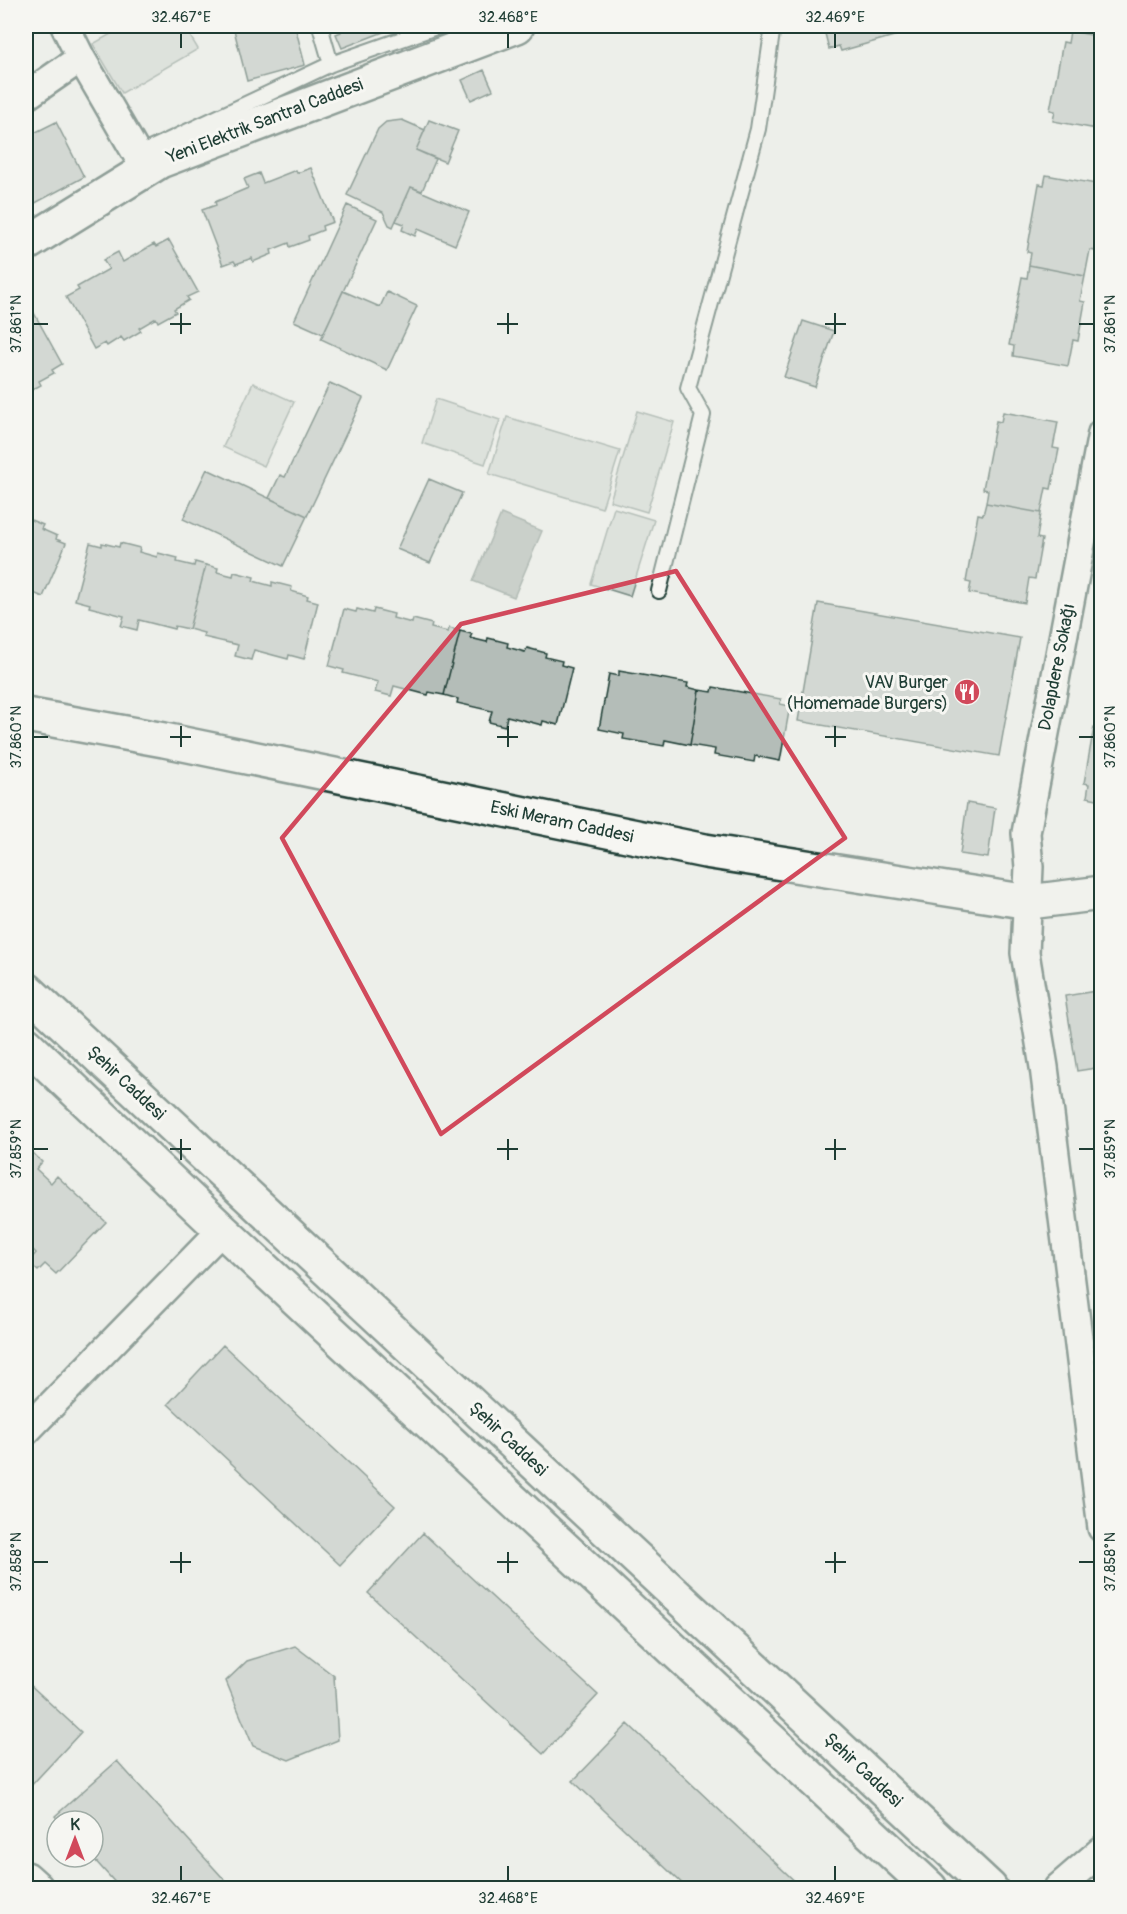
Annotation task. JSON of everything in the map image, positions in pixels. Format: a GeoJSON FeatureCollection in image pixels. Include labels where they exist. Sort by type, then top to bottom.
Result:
{"type":"FeatureCollection","features":[{"type":"Feature","properties":{"kind":"main road","name":"Yeni Elektrik Santral Caddesi"},"geometry":{"type":"LineString","coordinates":[[26,244],[141,162],[160,161],[517,26]]}},
{"type":"Feature","properties":{"kind":"main road","name":"Eski Meram Caddesi"},"geometry":{"type":"LineString","coordinates":[[26,715],[164,740],[705,851],[1029,902],[1101,893]]}},
{"type":"Feature","properties":{"kind":"main road","name":"Şehir Caddesi"},"geometry":{"type":"LineString","coordinates":[[26,989],[990,1888]]}},
{"type":"Feature","properties":{"kind":"main road"},"geometry":{"type":"LineString","coordinates":[[26,1044],[222,1230],[930,1888]]}},
{"type":"Feature","properties":{"kind":"main road"},"geometry":{"type":"LineString","coordinates":[[26,1879],[36,1888]]}},
{"type":"Feature","properties":{"kind":"street"},"geometry":{"type":"LineString","coordinates":[[65,26],[141,162]]}},
{"type":"Feature","properties":{"kind":"street"},"geometry":{"type":"LineString","coordinates":[[26,96],[81,58]]}},
{"type":"Feature","properties":{"kind":"street","name":"Dolapdere Sokağı"},"geometry":{"type":"LineString","coordinates":[[1101,433],[1026,833],[1029,902],[1025,953],[1044,1067],[1101,1528]]}},
{"type":"Feature","properties":{"kind":"street"},"geometry":{"type":"LineString","coordinates":[[26,1431],[222,1230]]}},
{"type":"Feature","properties":{"kind":"street"},"geometry":{"type":"LineString","coordinates":[[1058,1888],[1101,1850]]}},
{"type":"Feature","properties":{"kind":"lane"},"geometry":{"type":"LineString","coordinates":[[320,26],[331,64]]}},
{"type":"Feature","properties":{"kind":"lane"},"geometry":{"type":"LineString","coordinates":[[141,162],[331,64],[439,26]]}},
{"type":"Feature","properties":{"kind":"lane"},"geometry":{"type":"LineString","coordinates":[[659,591],[704,415],[688,388],[758,129],[773,26]]}},
{"type":"Feature","properties":{"kind":"highlighted area"},"geometry":{"type":"Polygon","coordinates":[[[676,571],[845,838],[441,1134],[282,838],[461,624],[676,571]]]}},
{"type":"Feature","properties":{"kind":"shaded area"},"geometry":{"type":"Polygon","coordinates":[[[125,26],[184,26],[198,49],[122,93],[93,44],[125,26]]]}},
{"type":"Feature","properties":{"kind":"shaded area"},"geometry":{"type":"Polygon","coordinates":[[[253,383],[294,402],[264,466],[223,447],[253,383]]]}},
{"type":"Feature","properties":{"kind":"shaded area"},"geometry":{"type":"Polygon","coordinates":[[[436,399],[500,420],[485,464],[422,443],[436,399]]]}},
{"type":"Feature","properties":{"kind":"shaded area"},"geometry":{"type":"Polygon","coordinates":[[[637,411],[674,422],[647,512],[610,501],[637,411]]]}},
{"type":"Feature","properties":{"kind":"shaded area"},"geometry":{"type":"Polygon","coordinates":[[[507,417],[620,451],[602,508],[489,474],[507,417]]]}},
{"type":"Feature","properties":{"kind":"shaded area"},"geometry":{"type":"Polygon","coordinates":[[[614,508],[654,520],[630,596],[591,584],[614,508]]]}},
{"type":"Feature","properties":{"kind":"shaded area"},"geometry":{"type":"Polygon","coordinates":[[[501,514],[542,531],[514,597],[473,581],[501,514]]]}},
{"type":"Feature","properties":{"kind":"building"},"geometry":{"type":"Polygon","coordinates":[[[233,26],[295,26],[305,65],[247,81],[233,26]]]}},
{"type":"Feature","properties":{"kind":"building"},"geometry":{"type":"Polygon","coordinates":[[[339,26],[384,26],[386,31],[342,48],[336,34],[341,32],[339,26]]]}},
{"type":"Feature","properties":{"kind":"building"},"geometry":{"type":"Polygon","coordinates":[[[823,26],[914,26],[906,27],[908,32],[841,51],[839,46],[829,49],[823,26]]]}},
{"type":"Feature","properties":{"kind":"building"},"geometry":{"type":"Polygon","coordinates":[[[1071,26],[1102,26],[1102,37],[1070,31],[1071,26]]]}},
{"type":"Feature","properties":{"kind":"building"},"geometry":{"type":"Polygon","coordinates":[[[1070,31],[1102,37],[1102,130],[1053,121],[1055,111],[1050,110],[1063,42],[1068,43],[1070,31]]]}},
{"type":"Feature","properties":{"kind":"building"},"geometry":{"type":"Polygon","coordinates":[[[484,70],[493,90],[471,100],[462,80],[484,70]]]}},
{"type":"Feature","properties":{"kind":"building"},"geometry":{"type":"Polygon","coordinates":[[[402,120],[425,130],[416,150],[436,159],[422,191],[411,187],[393,227],[389,225],[383,212],[347,195],[378,129],[386,122],[402,120]]]}},
{"type":"Feature","properties":{"kind":"building"},"geometry":{"type":"Polygon","coordinates":[[[429,120],[458,131],[445,162],[416,150],[429,120]]]}},
{"type":"Feature","properties":{"kind":"building"},"geometry":{"type":"Polygon","coordinates":[[[56,122],[84,177],[26,208],[26,137],[56,122]]]}},
{"type":"Feature","properties":{"kind":"building"},"geometry":{"type":"Polygon","coordinates":[[[311,168],[333,222],[322,226],[323,230],[308,236],[309,240],[290,247],[289,243],[271,250],[272,254],[253,262],[252,258],[236,264],[234,261],[223,265],[202,210],[248,188],[244,179],[259,173],[263,183],[296,170],[297,173],[311,168]]]}},
{"type":"Feature","properties":{"kind":"building"},"geometry":{"type":"Polygon","coordinates":[[[1046,175],[1102,185],[1097,211],[1102,211],[1102,216],[1095,251],[1090,250],[1085,276],[1029,265],[1031,253],[1027,252],[1039,184],[1044,185],[1046,175]]]}},
{"type":"Feature","properties":{"kind":"building"},"geometry":{"type":"Polygon","coordinates":[[[411,187],[469,212],[455,245],[418,229],[415,236],[402,230],[404,224],[396,221],[411,187]]]}},
{"type":"Feature","properties":{"kind":"building"},"geometry":{"type":"Polygon","coordinates":[[[347,205],[377,219],[323,334],[294,321],[347,205]]]}},
{"type":"Feature","properties":{"kind":"building"},"geometry":{"type":"Polygon","coordinates":[[[169,240],[198,292],[187,297],[189,300],[174,309],[176,312],[158,322],[156,318],[139,328],[141,331],[124,341],[121,337],[107,346],[105,343],[94,349],[66,297],[79,290],[77,287],[109,269],[103,260],[118,252],[123,262],[154,244],[156,247],[169,240]]]}},
{"type":"Feature","properties":{"kind":"building"},"geometry":{"type":"Polygon","coordinates":[[[1029,265],[1085,276],[1080,301],[1085,302],[1078,341],[1073,340],[1068,366],[1013,356],[1014,346],[1009,345],[1022,277],[1027,278],[1029,265]]]}},
{"type":"Feature","properties":{"kind":"building"},"geometry":{"type":"Polygon","coordinates":[[[343,291],[380,307],[387,292],[417,306],[387,370],[321,339],[343,291]]]}},
{"type":"Feature","properties":{"kind":"building"},"geometry":{"type":"Polygon","coordinates":[[[34,313],[62,364],[52,370],[54,373],[39,381],[41,385],[26,393],[26,317],[34,313]]]}},
{"type":"Feature","properties":{"kind":"building"},"geometry":{"type":"Polygon","coordinates":[[[803,321],[834,331],[815,387],[784,377],[803,321]]]}},
{"type":"Feature","properties":{"kind":"building"},"geometry":{"type":"Polygon","coordinates":[[[330,383],[363,398],[307,516],[269,498],[280,475],[285,477],[330,383]]]}},
{"type":"Feature","properties":{"kind":"building"},"geometry":{"type":"Polygon","coordinates":[[[1003,412],[1058,422],[1053,448],[1059,449],[1051,489],[1046,488],[1041,513],[986,503],[988,490],[983,489],[996,421],[1001,422],[1003,412]]]}},
{"type":"Feature","properties":{"kind":"building"},"geometry":{"type":"Polygon","coordinates":[[[207,469],[307,516],[283,566],[183,519],[207,469]]]}},
{"type":"Feature","properties":{"kind":"building"},"geometry":{"type":"Polygon","coordinates":[[[429,479],[462,493],[430,563],[397,549],[429,479]]]}},
{"type":"Feature","properties":{"kind":"building"},"geometry":{"type":"Polygon","coordinates":[[[986,503],[1041,513],[1037,538],[1042,539],[1035,579],[1029,578],[1025,603],[969,593],[971,583],[966,582],[978,514],[983,515],[986,503]]]}},
{"type":"Feature","properties":{"kind":"building"},"geometry":{"type":"Polygon","coordinates":[[[26,518],[43,525],[41,529],[66,543],[43,597],[29,591],[28,595],[26,594],[26,518]]]}},
{"type":"Feature","properties":{"kind":"building"},"geometry":{"type":"Polygon","coordinates":[[[90,543],[119,547],[120,543],[140,548],[139,552],[157,557],[158,553],[178,558],[177,562],[194,566],[195,562],[206,565],[189,629],[175,626],[174,629],[139,620],[137,630],[121,626],[124,616],[89,607],[90,604],[75,600],[90,543]]]}},
{"type":"Feature","properties":{"kind":"building"},"geometry":{"type":"Polygon","coordinates":[[[206,565],[218,568],[217,572],[233,576],[234,572],[254,577],[253,581],[272,586],[272,582],[292,587],[291,591],[318,602],[304,659],[289,655],[288,659],[254,650],[251,660],[235,656],[238,645],[203,637],[204,633],[189,629],[206,565]]]}},
{"type":"Feature","properties":{"kind":"building"},"geometry":{"type":"Polygon","coordinates":[[[818,603],[1020,638],[999,756],[798,721],[818,603]]]}},
{"type":"Feature","properties":{"kind":"building"},"geometry":{"type":"Polygon","coordinates":[[[344,609],[373,613],[374,609],[394,614],[393,618],[412,623],[413,619],[432,624],[431,628],[448,632],[449,628],[460,631],[444,695],[429,692],[428,695],[394,686],[391,696],[375,692],[378,682],[343,673],[344,670],[329,666],[344,609]]]}},
{"type":"Feature","properties":{"kind":"building"},"geometry":{"type":"Polygon","coordinates":[[[460,631],[472,634],[470,638],[487,642],[488,638],[508,643],[507,647],[525,652],[527,648],[546,653],[545,657],[562,661],[561,665],[572,668],[558,725],[543,721],[542,725],[507,716],[505,726],[489,722],[492,711],[457,703],[458,699],[444,695],[460,631]]]}},
{"type":"Feature","properties":{"kind":"building"},"geometry":{"type":"Polygon","coordinates":[[[619,671],[688,683],[687,687],[699,690],[690,745],[665,740],[664,746],[623,739],[624,734],[599,729],[609,674],[619,676],[619,671]]]}},
{"type":"Feature","properties":{"kind":"building"},"geometry":{"type":"Polygon","coordinates":[[[713,687],[781,699],[780,704],[790,706],[780,761],[755,756],[754,762],[714,755],[715,749],[690,745],[699,690],[712,692],[713,687]]]}},
{"type":"Feature","properties":{"kind":"building"},"geometry":{"type":"Polygon","coordinates":[[[1102,718],[1102,800],[1087,797],[1089,784],[1084,783],[1094,727],[1100,728],[1102,718]]]}},
{"type":"Feature","properties":{"kind":"building"},"geometry":{"type":"Polygon","coordinates":[[[967,803],[995,808],[988,858],[960,854],[967,803]]]}},
{"type":"Feature","properties":{"kind":"building"},"geometry":{"type":"Polygon","coordinates":[[[1102,990],[1102,1067],[1077,1071],[1065,996],[1102,990]]]}},
{"type":"Feature","properties":{"kind":"building"},"geometry":{"type":"Polygon","coordinates":[[[26,1146],[42,1162],[36,1169],[51,1183],[57,1176],[106,1222],[56,1274],[45,1264],[38,1271],[28,1262],[36,1253],[26,1243],[26,1146]]]}},
{"type":"Feature","properties":{"kind":"building"},"geometry":{"type":"Polygon","coordinates":[[[1102,1211],[1102,1246],[1095,1212],[1102,1211]]]}},
{"type":"Feature","properties":{"kind":"building"},"geometry":{"type":"Polygon","coordinates":[[[223,1345],[395,1506],[340,1565],[168,1404],[223,1345]]]}},
{"type":"Feature","properties":{"kind":"building"},"geometry":{"type":"Polygon","coordinates":[[[423,1533],[598,1695],[543,1754],[368,1593],[423,1533]]]}},
{"type":"Feature","properties":{"kind":"building"},"geometry":{"type":"Polygon","coordinates":[[[295,1646],[334,1676],[338,1740],[289,1760],[253,1746],[226,1681],[247,1661],[295,1646]]]}},
{"type":"Feature","properties":{"kind":"building"},"geometry":{"type":"Polygon","coordinates":[[[26,1681],[81,1732],[26,1791],[26,1681]]]}},
{"type":"Feature","properties":{"kind":"building"},"geometry":{"type":"Polygon","coordinates":[[[628,1724],[801,1887],[687,1888],[573,1781],[628,1724]]]}},
{"type":"Feature","properties":{"kind":"building"},"geometry":{"type":"Polygon","coordinates":[[[117,1761],[232,1888],[120,1888],[103,1869],[105,1869],[105,1809],[63,1809],[117,1761]]]}},
{"type":"Feature","properties":{"kind":"place","name":"VAV Burger (Homemade Burgers)"},"geometry":{"type":"Point","coordinates":[967,692]}}]}
